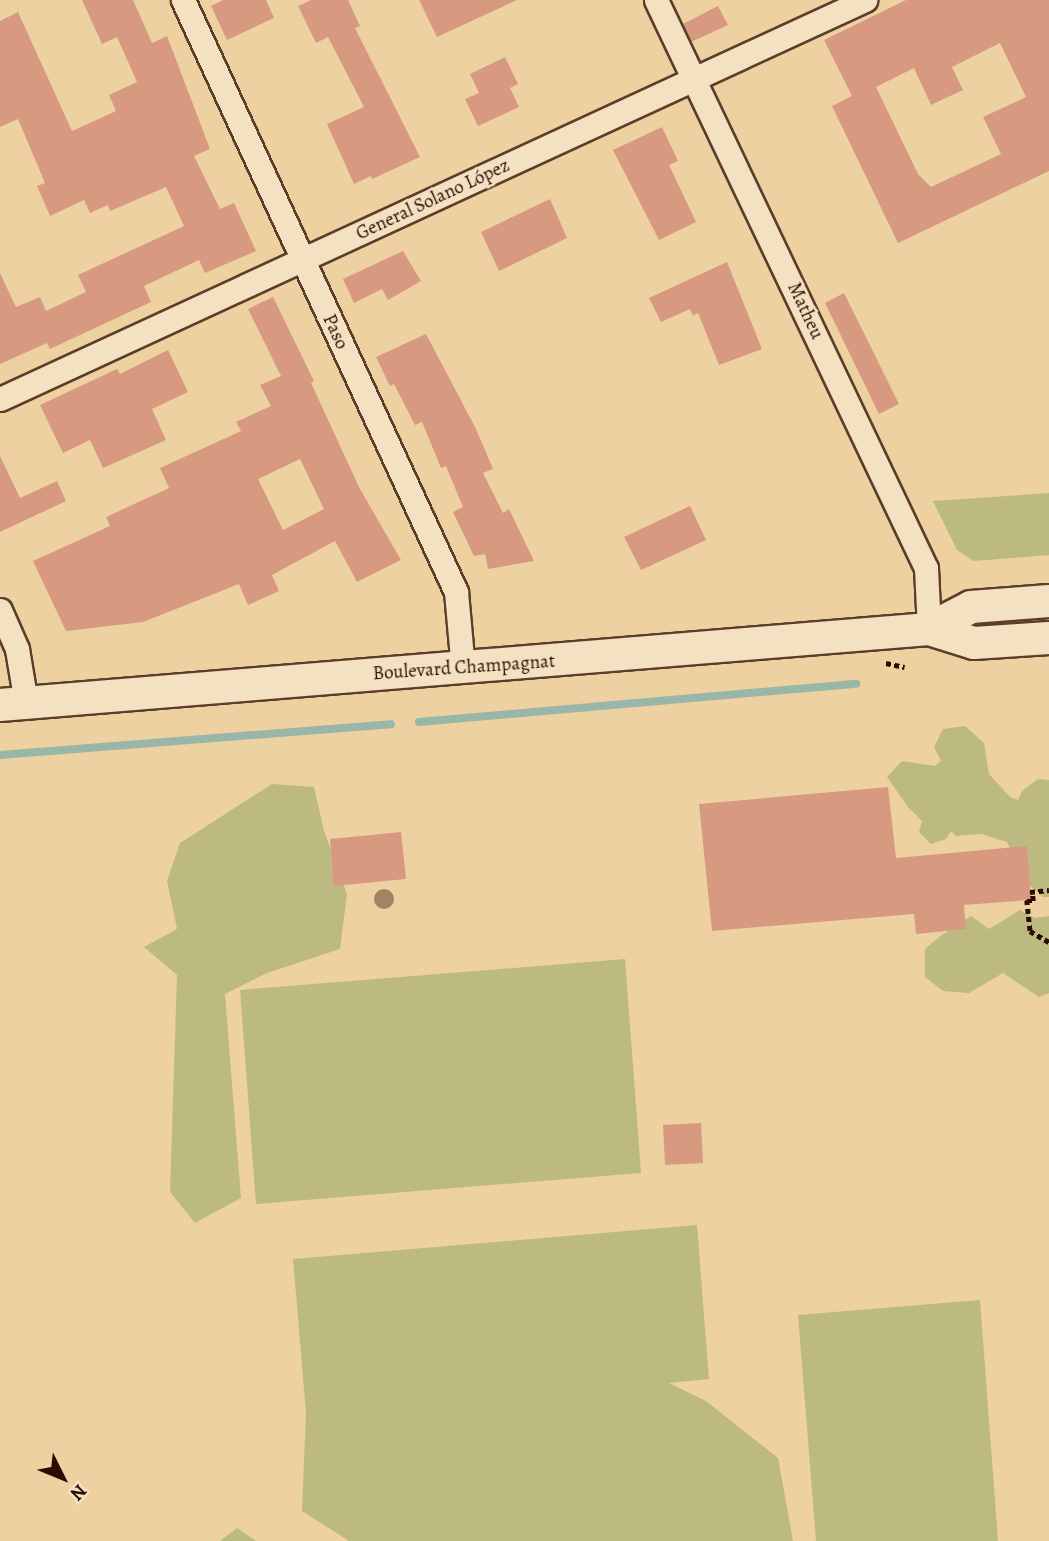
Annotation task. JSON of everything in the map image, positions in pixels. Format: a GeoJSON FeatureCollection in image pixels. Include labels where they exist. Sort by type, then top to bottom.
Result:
{"type":"FeatureCollection","features":[{"type":"Feature","properties":{"kind":"main road","name":"Boulevard Champagnat"},"geometry":{"type":"LineString","coordinates":[[929,629],[971,607],[1049,601]]}},
{"type":"Feature","properties":{"kind":"main road","name":"Boulevard Champagnat"},"geometry":{"type":"LineString","coordinates":[[13,704],[929,629],[974,643],[1049,638]]}},
{"type":"Feature","properties":{"kind":"street","name":"Paso"},"geometry":{"type":"LineString","coordinates":[[183,0],[456,592],[463,669]]}},
{"type":"Feature","properties":{"kind":"street","name":"Matheu"},"geometry":{"type":"LineString","coordinates":[[656,0],[926,568],[929,629]]}},
{"type":"Feature","properties":{"kind":"street","name":"General Solano López"},"geometry":{"type":"LineString","coordinates":[[0,399],[865,0]]}},
{"type":"Feature","properties":{"kind":"street"},"geometry":{"type":"LineString","coordinates":[[0,610],[17,649],[13,704]]}},
{"type":"Feature","properties":{"kind":"path"},"geometry":{"type":"LineString","coordinates":[[1049,890],[1031,891],[1033,901],[1027,900],[1030,931],[1049,942]]}},
{"type":"Feature","properties":{"kind":"shaded area"},"geometry":{"type":"Polygon","coordinates":[[[1049,493],[1049,555],[974,561],[957,550],[933,501],[1049,493]]]}},
{"type":"Feature","properties":{"kind":"shaded area"},"geometry":{"type":"Polygon","coordinates":[[[965,726],[984,743],[989,774],[1010,797],[1018,800],[1022,791],[1038,779],[1049,780],[1049,897],[1043,897],[1027,883],[1007,842],[981,834],[956,836],[951,831],[946,839],[931,844],[919,832],[922,821],[908,807],[887,777],[902,761],[935,766],[941,761],[934,747],[943,729],[965,726]]]}},
{"type":"Feature","properties":{"kind":"shaded area"},"geometry":{"type":"Polygon","coordinates":[[[272,784],[314,787],[324,831],[347,894],[340,949],[267,973],[225,994],[241,1198],[195,1223],[170,1192],[177,975],[144,947],[177,929],[167,881],[180,843],[272,784]]]}},
{"type":"Feature","properties":{"kind":"shaded area"},"geometry":{"type":"Polygon","coordinates":[[[1020,910],[1035,918],[1049,916],[1049,993],[1039,997],[1003,973],[969,993],[943,991],[925,977],[925,949],[939,937],[971,916],[989,929],[1020,910]]]}},
{"type":"Feature","properties":{"kind":"shaded area"},"geometry":{"type":"Polygon","coordinates":[[[625,959],[641,1173],[256,1204],[240,990],[625,959]]]}},
{"type":"Feature","properties":{"kind":"shaded area"},"geometry":{"type":"Polygon","coordinates":[[[697,1225],[709,1379],[669,1383],[706,1401],[778,1458],[793,1541],[349,1541],[302,1511],[306,1413],[293,1259],[697,1225]]]}},
{"type":"Feature","properties":{"kind":"shaded area"},"geometry":{"type":"Polygon","coordinates":[[[980,1300],[998,1541],[816,1541],[798,1315],[980,1300]]]}},
{"type":"Feature","properties":{"kind":"shaded area"},"geometry":{"type":"Polygon","coordinates":[[[237,1528],[256,1541],[220,1541],[237,1528]]]}},
{"type":"Feature","properties":{"kind":"building"},"geometry":{"type":"Polygon","coordinates":[[[82,0],[133,0],[152,43],[167,36],[210,149],[194,156],[220,209],[234,203],[256,251],[205,273],[199,260],[144,286],[151,302],[50,349],[47,343],[0,364],[0,273],[16,307],[40,297],[46,311],[86,292],[78,275],[184,226],[166,187],[110,211],[108,205],[90,213],[84,200],[50,216],[37,186],[45,183],[18,119],[0,127],[0,21],[18,12],[72,131],[116,111],[109,95],[137,82],[117,37],[102,44],[82,0]]]}},
{"type":"Feature","properties":{"kind":"building"},"geometry":{"type":"Polygon","coordinates":[[[223,0],[266,0],[274,18],[227,40],[211,6],[223,0]]]}},
{"type":"Feature","properties":{"kind":"building"},"geometry":{"type":"Polygon","coordinates":[[[311,0],[348,0],[360,26],[355,28],[420,157],[372,179],[371,176],[354,184],[327,124],[364,107],[328,37],[316,43],[298,6],[311,0]]]}},
{"type":"Feature","properties":{"kind":"building"},"geometry":{"type":"Polygon","coordinates":[[[419,0],[517,0],[437,37],[419,0]]]}},
{"type":"Feature","properties":{"kind":"building"},"geometry":{"type":"Polygon","coordinates":[[[906,0],[1049,0],[1049,171],[898,243],[832,106],[852,96],[824,40],[906,0]],[[1000,43],[952,67],[963,90],[931,105],[914,68],[876,87],[918,174],[931,187],[1001,154],[983,117],[1026,97],[1000,43]]]}},
{"type":"Feature","properties":{"kind":"building"},"geometry":{"type":"Polygon","coordinates":[[[718,6],[728,25],[691,42],[683,24],[718,6]]]}},
{"type":"Feature","properties":{"kind":"building"},"geometry":{"type":"Polygon","coordinates":[[[505,57],[518,84],[510,88],[519,107],[478,126],[465,99],[479,93],[470,74],[505,57]]]}},
{"type":"Feature","properties":{"kind":"building"},"geometry":{"type":"Polygon","coordinates":[[[662,127],[678,161],[669,165],[696,222],[659,240],[613,150],[662,127]]]}},
{"type":"Feature","properties":{"kind":"building"},"geometry":{"type":"Polygon","coordinates":[[[550,199],[567,238],[499,271],[481,232],[550,199]]]}},
{"type":"Feature","properties":{"kind":"building"},"geometry":{"type":"Polygon","coordinates":[[[403,251],[421,281],[388,300],[382,289],[354,303],[343,279],[403,251]]]}},
{"type":"Feature","properties":{"kind":"building"},"geometry":{"type":"Polygon","coordinates":[[[727,262],[762,349],[719,365],[698,313],[693,316],[690,309],[661,322],[649,298],[727,262]]]}},
{"type":"Feature","properties":{"kind":"building"},"geometry":{"type":"Polygon","coordinates":[[[844,293],[899,404],[879,414],[825,303],[844,293]]]}},
{"type":"Feature","properties":{"kind":"building"},"geometry":{"type":"Polygon","coordinates":[[[273,297],[314,381],[311,383],[360,489],[401,560],[357,582],[335,541],[272,575],[279,591],[248,605],[239,584],[143,622],[66,631],[33,561],[110,526],[106,517],[169,488],[160,468],[241,431],[236,422],[271,406],[260,385],[281,376],[248,309],[273,297]],[[300,459],[258,479],[283,530],[324,509],[300,459]]]}},
{"type":"Feature","properties":{"kind":"building"},"geometry":{"type":"Polygon","coordinates":[[[426,334],[476,429],[493,469],[483,473],[503,513],[509,509],[534,561],[488,569],[485,554],[474,556],[453,512],[463,507],[446,466],[441,468],[422,422],[415,425],[394,384],[390,386],[376,357],[426,334]]]}},
{"type":"Feature","properties":{"kind":"building"},"geometry":{"type":"Polygon","coordinates":[[[168,350],[188,392],[152,409],[166,440],[103,468],[90,440],[63,453],[40,405],[117,369],[120,374],[168,350]]]}},
{"type":"Feature","properties":{"kind":"building"},"geometry":{"type":"Polygon","coordinates":[[[0,456],[20,498],[57,481],[66,501],[0,532],[0,456]]]}},
{"type":"Feature","properties":{"kind":"building"},"geometry":{"type":"Polygon","coordinates":[[[690,506],[706,540],[641,570],[624,537],[690,506]]]}},
{"type":"Feature","properties":{"kind":"building"},"geometry":{"type":"Polygon","coordinates":[[[888,787],[896,858],[1027,846],[1031,900],[964,905],[966,929],[916,934],[914,914],[712,931],[699,804],[888,787]]]}},
{"type":"Feature","properties":{"kind":"building"},"geometry":{"type":"Polygon","coordinates":[[[401,832],[406,879],[334,886],[330,839],[401,832]]]}},
{"type":"Feature","properties":{"kind":"building"},"geometry":{"type":"Polygon","coordinates":[[[701,1123],[703,1163],[665,1165],[663,1125],[701,1123]]]}},
{"type":"Feature","properties":{"kind":"waterway"},"geometry":{"type":"LineString","coordinates":[[419,722],[856,684]]}},
{"type":"Feature","properties":{"kind":"waterway"},"geometry":{"type":"LineString","coordinates":[[0,755],[391,724]]}}]}
